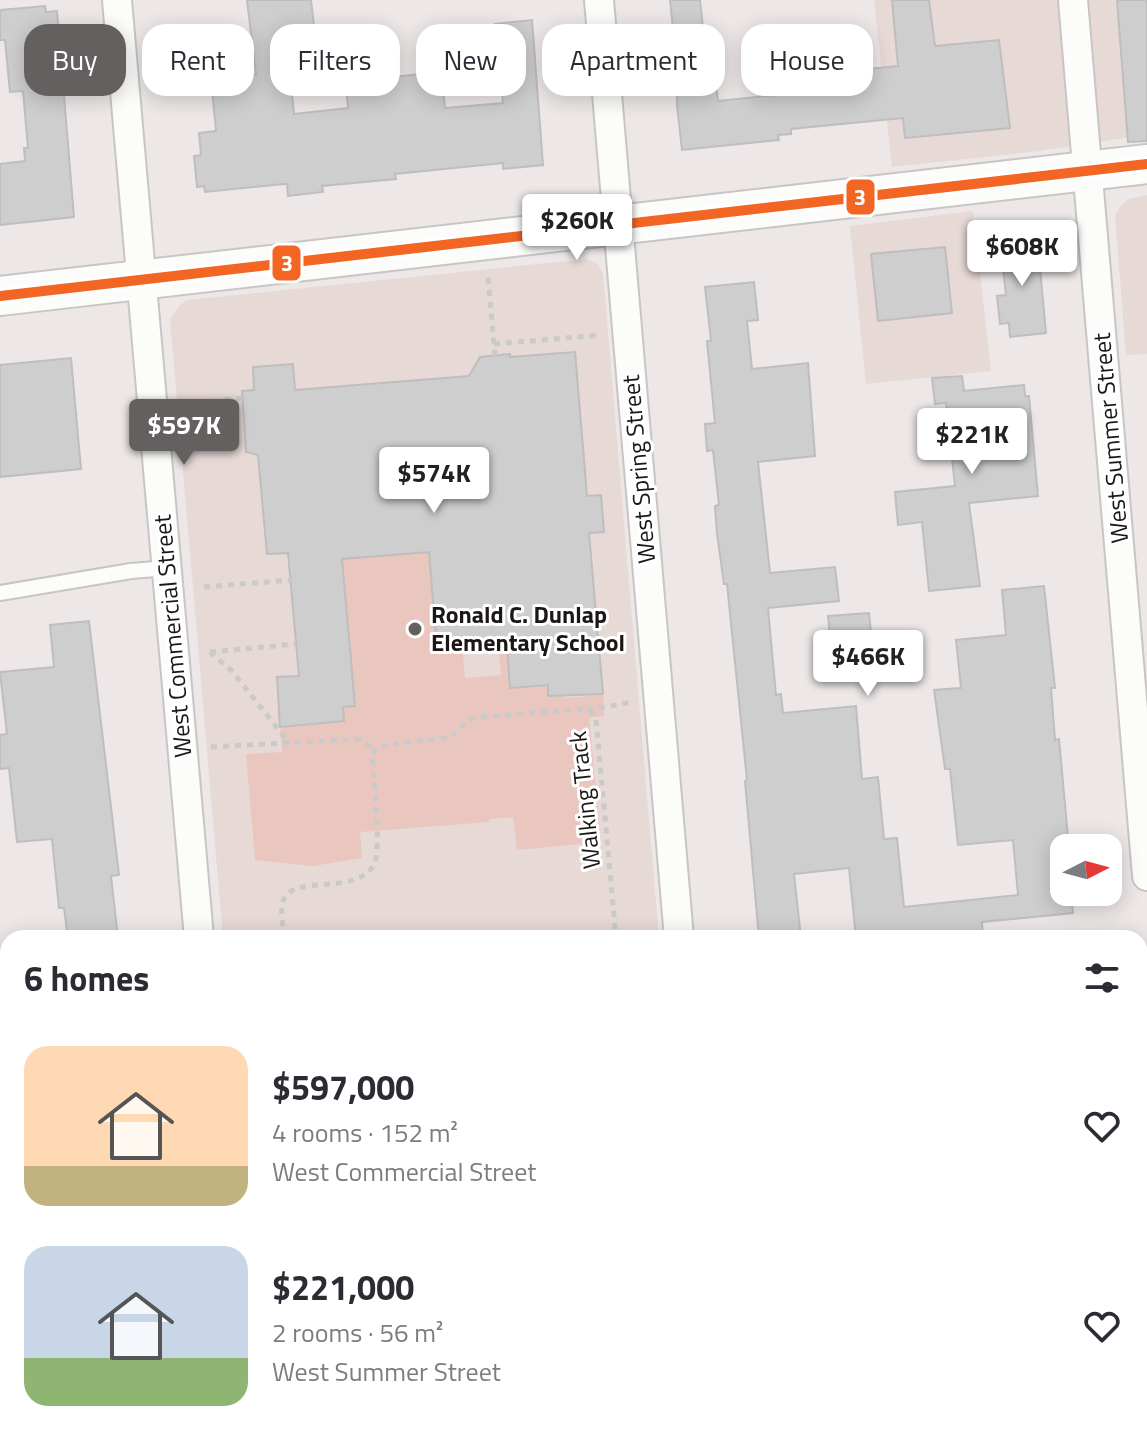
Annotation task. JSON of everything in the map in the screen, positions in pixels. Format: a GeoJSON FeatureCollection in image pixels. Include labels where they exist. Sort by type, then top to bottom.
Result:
{"type":"FeatureCollection","features":[{"type":"Feature","properties":{"kind":"main road"},"geometry":{"type":"LineString","coordinates":[[0,296],[1147,164]]}},
{"type":"Feature","properties":{"kind":"street","name":"West Commercial Street"},"geometry":{"type":"LineString","coordinates":[[117,0],[198,930]]}},
{"type":"Feature","properties":{"kind":"street","name":"West Spring Street"},"geometry":{"type":"LineString","coordinates":[[599,0],[678,930]]}},
{"type":"Feature","properties":{"kind":"street","name":"West Summer Street"},"geometry":{"type":"LineString","coordinates":[[1073,0],[1147,876]]}},
{"type":"Feature","properties":{"kind":"lane"},"geometry":{"type":"LineString","coordinates":[[0,593],[131,571],[168,568]]}},
{"type":"Feature","properties":{"kind":"path"},"geometry":{"type":"LineString","coordinates":[[488,278],[495,356]]}},
{"type":"Feature","properties":{"kind":"path"},"geometry":{"type":"LineString","coordinates":[[494,344],[627,333]]}},
{"type":"Feature","properties":{"kind":"path"},"geometry":{"type":"LineString","coordinates":[[189,404],[242,398]]}},
{"type":"Feature","properties":{"kind":"path"},"geometry":{"type":"LineString","coordinates":[[204,587],[291,580]]}},
{"type":"Feature","properties":{"kind":"path"},"geometry":{"type":"LineString","coordinates":[[289,743],[232,671],[210,652],[296,644]]}},
{"type":"Feature","properties":{"kind":"path"},"geometry":{"type":"LineString","coordinates":[[586,710],[622,703],[659,701]]}},
{"type":"Feature","properties":{"kind":"path","name":"Walking Track"},"geometry":{"type":"LineString","coordinates":[[375,749],[385,744],[451,737],[467,721],[478,717],[586,710],[596,719],[615,930]]}},
{"type":"Feature","properties":{"kind":"path"},"geometry":{"type":"LineString","coordinates":[[182,749],[358,739],[375,749],[372,754],[377,848],[374,864],[368,874],[352,881],[302,888],[286,894],[282,905],[284,930]]}},
{"type":"Feature","properties":{"kind":"shaded area"},"geometry":{"type":"Polygon","coordinates":[[[874,0],[1147,0],[1137,136],[1040,151],[892,167],[874,0]]]}},
{"type":"Feature","properties":{"kind":"shaded area"},"geometry":{"type":"Polygon","coordinates":[[[1147,195],[1147,354],[1126,355],[1115,216],[1129,199],[1147,195]]]}},
{"type":"Feature","properties":{"kind":"shaded area"},"geometry":{"type":"Polygon","coordinates":[[[973,211],[991,371],[866,384],[850,226],[973,211]]]}},
{"type":"Feature","properties":{"kind":"shaded area","name":"Ronald C. Dunlap Elementary School"},"geometry":{"type":"Polygon","coordinates":[[[587,259],[598,264],[603,273],[658,930],[222,930],[170,319],[187,300],[587,259]]]}},
{"type":"Feature","properties":{"kind":"shaded area"},"geometry":{"type":"Polygon","coordinates":[[[385,546],[395,555],[429,552],[437,648],[462,647],[465,678],[501,675],[498,644],[507,643],[511,688],[548,685],[549,696],[565,695],[566,698],[603,695],[604,716],[589,718],[599,821],[580,823],[582,844],[517,850],[513,817],[489,819],[489,822],[360,832],[362,858],[313,866],[255,860],[246,754],[282,752],[280,727],[343,721],[343,707],[355,706],[342,559],[376,556],[385,546]]]}},
{"type":"Feature","properties":{"kind":"building"},"geometry":{"type":"Polygon","coordinates":[[[247,0],[311,0],[314,24],[270,24],[270,96],[292,96],[294,114],[348,108],[347,96],[400,96],[400,76],[416,75],[416,96],[444,96],[445,108],[503,103],[502,96],[526,96],[526,24],[495,24],[532,20],[543,165],[503,169],[503,163],[395,174],[396,179],[322,186],[323,192],[288,196],[287,184],[205,192],[204,186],[197,187],[194,156],[201,155],[199,133],[216,131],[213,96],[254,96],[254,24],[250,24],[247,0]]]}},
{"type":"Feature","properties":{"kind":"building"},"geometry":{"type":"Polygon","coordinates":[[[670,0],[700,0],[703,24],[672,24],[670,0]]]}},
{"type":"Feature","properties":{"kind":"building"},"geometry":{"type":"Polygon","coordinates":[[[892,0],[929,0],[935,46],[999,40],[1010,128],[905,138],[903,118],[791,129],[791,134],[778,135],[779,140],[682,150],[677,96],[717,96],[718,101],[766,96],[873,96],[873,68],[898,66],[892,0]]]}},
{"type":"Feature","properties":{"kind":"building"},"geometry":{"type":"Polygon","coordinates":[[[1117,0],[1147,0],[1147,141],[1128,142],[1117,0]]]}},
{"type":"Feature","properties":{"kind":"building"},"geometry":{"type":"Polygon","coordinates":[[[45,6],[46,12],[57,11],[58,24],[24,24],[24,96],[64,96],[74,217],[0,225],[0,164],[25,161],[24,148],[28,148],[23,91],[10,92],[5,40],[0,40],[0,10],[45,6]]]}},
{"type":"Feature","properties":{"kind":"building"},"geometry":{"type":"Polygon","coordinates":[[[1037,236],[1046,333],[1010,337],[1009,323],[1000,324],[997,296],[1006,295],[1000,240],[1037,236]]]}},
{"type":"Feature","properties":{"kind":"building"},"geometry":{"type":"Polygon","coordinates":[[[945,247],[952,313],[878,321],[871,254],[945,247]]]}},
{"type":"Feature","properties":{"kind":"building"},"geometry":{"type":"Polygon","coordinates":[[[754,282],[758,320],[747,321],[752,369],[808,363],[815,456],[758,462],[770,573],[835,567],[839,601],[768,608],[776,695],[781,694],[783,713],[856,706],[862,779],[878,777],[884,839],[897,838],[904,907],[1018,895],[1013,840],[958,845],[950,769],[945,769],[934,690],[961,688],[956,640],[1006,635],[1002,590],[1044,586],[1055,688],[1051,688],[1055,740],[1059,739],[1068,834],[1050,834],[1050,906],[1072,906],[1073,913],[982,922],[982,930],[855,930],[849,868],[794,874],[800,930],[758,930],[727,584],[724,584],[717,534],[715,506],[719,505],[713,450],[707,451],[705,424],[715,423],[707,341],[711,341],[705,287],[754,282]]]}},
{"type":"Feature","properties":{"kind":"building"},"geometry":{"type":"Polygon","coordinates":[[[575,352],[587,496],[601,495],[604,532],[589,533],[603,694],[548,696],[548,685],[510,688],[507,644],[437,649],[429,552],[342,559],[355,706],[343,707],[344,721],[280,727],[277,677],[299,676],[288,553],[267,554],[258,455],[246,452],[242,391],[254,390],[253,367],[293,364],[295,390],[469,376],[480,357],[575,352]]]}},
{"type":"Feature","properties":{"kind":"building"},"geometry":{"type":"Polygon","coordinates":[[[71,358],[81,469],[0,477],[0,365],[71,358]]]}},
{"type":"Feature","properties":{"kind":"building"},"geometry":{"type":"Polygon","coordinates":[[[962,376],[964,391],[1024,385],[1025,396],[1029,396],[1038,496],[969,503],[980,586],[929,591],[922,522],[898,525],[895,492],[955,486],[946,403],[935,404],[932,378],[962,376]]]}},
{"type":"Feature","properties":{"kind":"building"},"geometry":{"type":"Polygon","coordinates":[[[869,613],[874,662],[833,665],[828,616],[869,613]]]}},
{"type":"Feature","properties":{"kind":"building"},"geometry":{"type":"Polygon","coordinates":[[[89,621],[119,875],[111,876],[117,930],[67,930],[64,908],[59,908],[52,839],[17,842],[9,768],[0,769],[0,735],[7,734],[0,672],[54,667],[50,625],[89,621]]]}},
{"type":"Feature","properties":{"kind":"transit line","name":"3"},"geometry":{"type":"LineString","coordinates":[[0,296],[1147,164]]}},
{"type":"Feature","properties":{"kind":"place","name":"Ronald C. Dunlap Elementary School"},"geometry":{"type":"Point","coordinates":[415,629]}}]}
